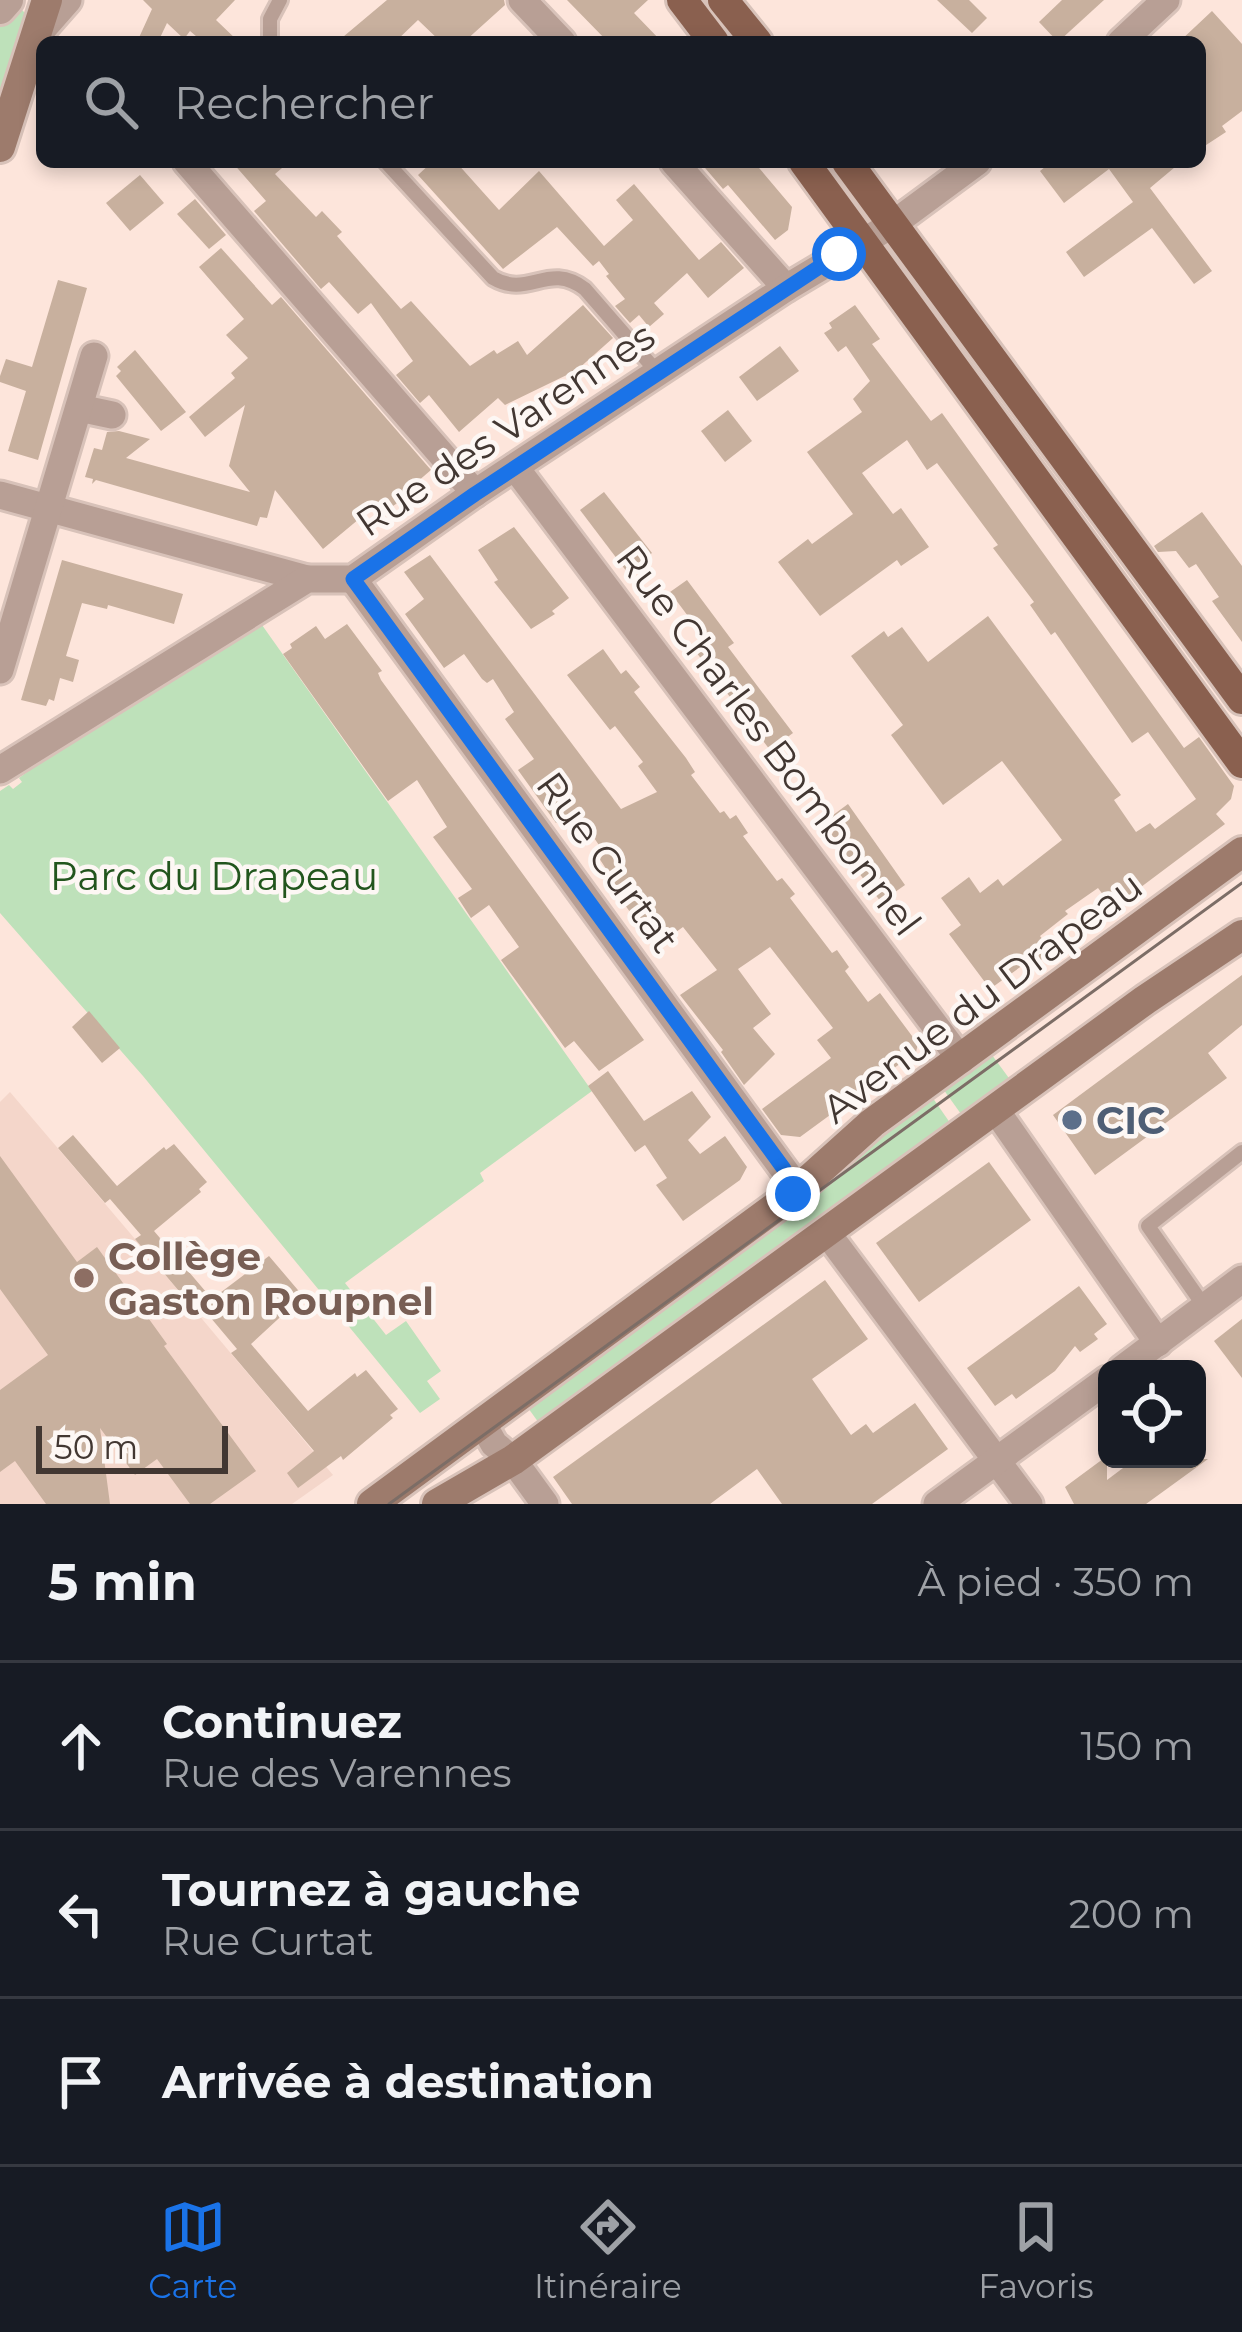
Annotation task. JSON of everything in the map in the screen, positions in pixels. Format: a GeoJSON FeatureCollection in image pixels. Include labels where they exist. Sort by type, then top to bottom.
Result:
{"type":"FeatureCollection","features":[{"type":"Feature","properties":{"kind":"main road"},"geometry":{"type":"LineString","coordinates":[[38,36],[47,0]]}},
{"type":"Feature","properties":{"kind":"main road"},"geometry":{"type":"LineString","coordinates":[[682,0],[709,36]]}},
{"type":"Feature","properties":{"kind":"main road"},"geometry":{"type":"LineString","coordinates":[[723,0],[752,36]]}},
{"type":"Feature","properties":{"kind":"main road"},"geometry":{"type":"LineString","coordinates":[[2,134],[36,41]]}},
{"type":"Feature","properties":{"kind":"main road"},"geometry":{"type":"LineString","coordinates":[[809,168],[1242,763]]}},
{"type":"Feature","properties":{"kind":"main road"},"geometry":{"type":"LineString","coordinates":[[851,168],[1242,699]]}},
{"type":"Feature","properties":{"kind":"main road","name":"Avenue du Drapeau"},"geometry":{"type":"LineString","coordinates":[[372,1504],[793,1194],[872,1123],[1242,852]]}},
{"type":"Feature","properties":{"kind":"main road"},"geometry":{"type":"LineString","coordinates":[[437,1504],[513,1460],[1242,935]]}},
{"type":"Feature","properties":{"kind":"street"},"geometry":{"type":"LineString","coordinates":[[0,9],[8,0]]}},
{"type":"Feature","properties":{"kind":"street"},"geometry":{"type":"LineString","coordinates":[[39,33],[68,0]]}},
{"type":"Feature","properties":{"kind":"street"},"geometry":{"type":"LineString","coordinates":[[522,0],[556,36]]}},
{"type":"Feature","properties":{"kind":"street"},"geometry":{"type":"LineString","coordinates":[[1125,36],[1151,5]]}},
{"type":"Feature","properties":{"kind":"street"},"geometry":{"type":"LineString","coordinates":[[192,168],[475,494]]}},
{"type":"Feature","properties":{"kind":"street"},"geometry":{"type":"LineString","coordinates":[[679,168],[786,288]]}},
{"type":"Feature","properties":{"kind":"street","name":"Rue des Varennes"},"geometry":{"type":"LineString","coordinates":[[0,495],[307,579],[353,579],[786,288],[893,224],[969,168]]}},
{"type":"Feature","properties":{"kind":"street"},"geometry":{"type":"LineString","coordinates":[[0,670],[94,356]]}},
{"type":"Feature","properties":{"kind":"street"},"geometry":{"type":"LineString","coordinates":[[79,408],[112,416]]}},
{"type":"Feature","properties":{"kind":"street","name":"Rue Charles Bombonnel"},"geometry":{"type":"LineString","coordinates":[[515,467],[961,1060]]}},
{"type":"Feature","properties":{"kind":"street"},"geometry":{"type":"LineString","coordinates":[[0,770],[307,579]]}},
{"type":"Feature","properties":{"kind":"street","name":"Rue Curtat"},"geometry":{"type":"LineString","coordinates":[[353,579],[784,1169],[793,1194]]}},
{"type":"Feature","properties":{"kind":"street"},"geometry":{"type":"LineString","coordinates":[[995,1109],[1158,1343]]}},
{"type":"Feature","properties":{"kind":"street"},"geometry":{"type":"LineString","coordinates":[[827,1233],[1029,1504]]}},
{"type":"Feature","properties":{"kind":"street"},"geometry":{"type":"LineString","coordinates":[[1134,1360],[1242,1279]]}},
{"type":"Feature","properties":{"kind":"street"},"geometry":{"type":"LineString","coordinates":[[937,1504],[1098,1387]]}},
{"type":"Feature","properties":{"kind":"street"},"geometry":{"type":"LineString","coordinates":[[482,1423],[545,1504]]}},
{"type":"Feature","properties":{"kind":"lane"},"geometry":{"type":"LineString","coordinates":[[270,36],[270,19],[280,0]]}},
{"type":"Feature","properties":{"kind":"lane"},"geometry":{"type":"LineString","coordinates":[[392,168],[494,278],[517,286],[553,276],[573,280],[658,373]]}},
{"type":"Feature","properties":{"kind":"lane"},"geometry":{"type":"LineString","coordinates":[[1204,1306],[1148,1226],[1242,1152]]}},
{"type":"Feature","properties":{"kind":"shaded area","name":"Collège Gaston Roupnel"},"geometry":{"type":"Polygon","coordinates":[[[10,1092],[333,1475],[292,1504],[0,1504],[0,1102],[10,1092]]]}},
{"type":"Feature","properties":{"kind":"green space"},"geometry":{"type":"Polygon","coordinates":[[[18,6],[26,14],[6,93],[0,94],[0,24],[18,6]]]}},
{"type":"Feature","properties":{"kind":"green space","name":"Parc du Drapeau"},"geometry":{"type":"Polygon","coordinates":[[[262,625],[592,1091],[480,1173],[484,1181],[345,1283],[386,1335],[406,1321],[441,1371],[427,1381],[440,1399],[420,1413],[143,1076],[0,913],[0,791],[9,785],[13,789],[22,782],[19,778],[59,748],[262,625]]]}},
{"type":"Feature","properties":{"kind":"green space"},"geometry":{"type":"Polygon","coordinates":[[[989,1051],[1014,1085],[966,1121],[941,1086],[989,1051]]]}},
{"type":"Feature","properties":{"kind":"green space"},"geometry":{"type":"Polygon","coordinates":[[[930,1094],[955,1130],[544,1430],[523,1401],[930,1094]]]}},
{"type":"Feature","properties":{"kind":"building"},"geometry":{"type":"Polygon","coordinates":[[[143,0],[235,0],[216,20],[233,36],[196,36],[190,31],[181,36],[167,23],[161,36],[140,36],[152,9],[143,0]]]}},
{"type":"Feature","properties":{"kind":"building"},"geometry":{"type":"Polygon","coordinates":[[[387,0],[504,0],[505,5],[471,36],[435,36],[418,20],[401,36],[344,36],[387,0]]]}},
{"type":"Feature","properties":{"kind":"building"},"geometry":{"type":"Polygon","coordinates":[[[567,0],[648,0],[634,13],[656,36],[602,36],[567,0]]]}},
{"type":"Feature","properties":{"kind":"building"},"geometry":{"type":"Polygon","coordinates":[[[937,0],[969,0],[987,18],[972,33],[937,0]]]}},
{"type":"Feature","properties":{"kind":"building"},"geometry":{"type":"Polygon","coordinates":[[[1062,0],[1104,0],[1065,36],[1052,36],[1039,22],[1062,0]]]}},
{"type":"Feature","properties":{"kind":"building"},"geometry":{"type":"Polygon","coordinates":[[[1212,11],[1242,44],[1242,111],[1222,126],[1226,132],[1206,145],[1206,36],[1185,36],[1212,11]]]}},
{"type":"Feature","properties":{"kind":"building"},"geometry":{"type":"Polygon","coordinates":[[[237,168],[282,168],[275,174],[316,217],[322,211],[342,232],[337,236],[401,309],[411,301],[470,366],[518,341],[527,355],[583,305],[613,338],[577,370],[505,405],[498,398],[459,432],[429,395],[420,403],[396,375],[413,361],[371,303],[358,314],[329,282],[321,289],[254,211],[266,201],[237,168]]]}},
{"type":"Feature","properties":{"kind":"building"},"geometry":{"type":"Polygon","coordinates":[[[426,168],[461,168],[499,210],[539,171],[604,246],[633,220],[616,200],[634,184],[699,260],[721,242],[744,268],[708,298],[687,273],[654,303],[664,314],[649,327],[639,315],[630,323],[615,306],[625,299],[606,276],[609,274],[599,261],[593,266],[557,227],[503,269],[418,175],[426,168]]]}},
{"type":"Feature","properties":{"kind":"building"},"geometry":{"type":"Polygon","coordinates":[[[705,168],[759,168],[792,207],[788,230],[775,240],[728,185],[723,189],[705,168]]]}},
{"type":"Feature","properties":{"kind":"building"},"geometry":{"type":"Polygon","coordinates":[[[1044,168],[1174,168],[1150,188],[1212,271],[1194,284],[1152,228],[1084,277],[1066,252],[1133,202],[1109,169],[1064,203],[1040,171],[1044,168]]]}},
{"type":"Feature","properties":{"kind":"building"},"geometry":{"type":"Polygon","coordinates":[[[140,175],[164,203],[130,231],[106,203],[140,175]]]}},
{"type":"Feature","properties":{"kind":"building"},"geometry":{"type":"Polygon","coordinates":[[[195,199],[226,235],[209,249],[177,214],[195,199]]]}},
{"type":"Feature","properties":{"kind":"building"},"geometry":{"type":"Polygon","coordinates":[[[221,248],[272,305],[281,297],[431,470],[417,482],[421,487],[390,508],[383,499],[323,549],[275,490],[267,518],[260,517],[257,526],[96,480],[92,484],[93,479],[85,477],[94,448],[102,450],[107,432],[119,431],[150,439],[126,458],[250,492],[229,466],[245,405],[205,437],[189,417],[235,378],[231,373],[248,358],[226,335],[244,319],[199,267],[221,248]]]}},
{"type":"Feature","properties":{"kind":"building"},"geometry":{"type":"Polygon","coordinates":[[[58,280],[87,288],[38,460],[8,451],[26,391],[0,382],[0,376],[6,359],[32,367],[58,280]]]}},
{"type":"Feature","properties":{"kind":"building"},"geometry":{"type":"Polygon","coordinates":[[[855,305],[880,339],[872,344],[931,421],[942,413],[1184,748],[1199,737],[1234,786],[1231,799],[1216,814],[1225,824],[1113,908],[1098,888],[1065,911],[1068,914],[1040,936],[1052,952],[1027,970],[1023,965],[990,989],[949,934],[961,925],[941,898],[969,877],[980,893],[998,879],[1003,886],[1062,840],[1002,761],[943,805],[891,735],[903,725],[851,656],[884,631],[888,637],[902,627],[928,662],[988,616],[1121,795],[1114,800],[1136,832],[1150,823],[1155,829],[1196,799],[1148,732],[1132,743],[1055,632],[1051,635],[1030,605],[1034,602],[993,548],[998,545],[937,463],[927,470],[907,440],[862,473],[893,514],[901,508],[929,547],[901,566],[897,560],[820,616],[778,562],[853,514],[807,452],[862,412],[853,399],[870,381],[846,346],[838,352],[824,333],[832,328],[829,323],[855,305]]]}},
{"type":"Feature","properties":{"kind":"building"},"geometry":{"type":"Polygon","coordinates":[[[780,346],[799,371],[757,401],[739,377],[780,346]]]}},
{"type":"Feature","properties":{"kind":"building"},"geometry":{"type":"Polygon","coordinates":[[[135,350],[186,412],[161,431],[116,376],[121,371],[117,367],[135,350]]]}},
{"type":"Feature","properties":{"kind":"building"},"geometry":{"type":"Polygon","coordinates":[[[728,410],[752,441],[725,462],[701,431],[728,410]]]}},
{"type":"Feature","properties":{"kind":"building"},"geometry":{"type":"Polygon","coordinates":[[[604,492],[652,553],[627,572],[580,510],[604,492]]]}},
{"type":"Feature","properties":{"kind":"building"},"geometry":{"type":"Polygon","coordinates":[[[1202,512],[1242,566],[1242,642],[1212,601],[1219,597],[1196,564],[1189,568],[1176,551],[1158,552],[1154,546],[1202,512]]]}},
{"type":"Feature","properties":{"kind":"building"},"geometry":{"type":"Polygon","coordinates":[[[514,527],[569,598],[531,629],[494,582],[498,580],[478,550],[514,527]]]}},
{"type":"Feature","properties":{"kind":"building"},"geometry":{"type":"Polygon","coordinates":[[[430,555],[621,809],[657,792],[638,766],[643,762],[615,726],[610,730],[567,675],[603,649],[621,674],[626,670],[640,687],[634,692],[695,772],[691,775],[720,813],[724,811],[730,819],[736,815],[748,833],[743,836],[777,881],[782,878],[795,894],[790,898],[832,953],[837,950],[849,967],[845,971],[868,1002],[880,993],[918,1044],[916,1052],[800,1137],[781,1135],[762,1109],[831,1058],[817,1040],[833,1028],[770,947],[738,969],[771,1014],[753,1028],[775,1054],[744,1085],[680,995],[717,970],[683,927],[655,947],[610,884],[614,881],[597,855],[603,851],[575,810],[556,823],[518,770],[534,759],[505,719],[514,712],[493,679],[487,683],[482,679],[464,654],[444,668],[405,614],[424,599],[404,572],[430,555]]]}},
{"type":"Feature","properties":{"kind":"building"},"geometry":{"type":"Polygon","coordinates":[[[62,560],[183,594],[174,624],[108,605],[107,609],[82,603],[66,656],[79,660],[73,682],[60,678],[54,701],[49,699],[46,706],[21,700],[62,560]]]}},
{"type":"Feature","properties":{"kind":"building"},"geometry":{"type":"Polygon","coordinates":[[[687,580],[734,643],[728,647],[793,733],[770,750],[696,652],[708,643],[670,592],[687,580]]]}},
{"type":"Feature","properties":{"kind":"building"},"geometry":{"type":"Polygon","coordinates":[[[347,624],[382,671],[378,673],[381,680],[644,1040],[599,1071],[574,1041],[565,1048],[501,960],[519,947],[489,905],[471,918],[458,898],[472,889],[433,837],[447,827],[417,780],[388,801],[283,654],[316,626],[325,639],[347,624]]]}},
{"type":"Feature","properties":{"kind":"building"},"geometry":{"type":"Polygon","coordinates":[[[848,804],[905,885],[881,902],[830,835],[825,821],[848,804]]]}},
{"type":"Feature","properties":{"kind":"building"},"geometry":{"type":"Polygon","coordinates":[[[1242,975],[1242,1025],[1208,1053],[1227,1078],[1095,1175],[1053,1115],[1242,975]]]}},
{"type":"Feature","properties":{"kind":"building"},"geometry":{"type":"Polygon","coordinates":[[[89,1011],[120,1048],[102,1063],[72,1027],[89,1011]]]}},
{"type":"Feature","properties":{"kind":"building"},"geometry":{"type":"Polygon","coordinates":[[[608,1071],[644,1121],[692,1091],[711,1117],[688,1140],[700,1154],[725,1136],[747,1167],[740,1180],[683,1221],[656,1185],[667,1178],[645,1145],[635,1152],[588,1086],[608,1071]]]}},
{"type":"Feature","properties":{"kind":"building"},"geometry":{"type":"Polygon","coordinates":[[[73,1135],[117,1186],[174,1144],[207,1182],[154,1231],[212,1299],[269,1256],[303,1296],[251,1344],[308,1411],[355,1373],[357,1377],[366,1370],[398,1409],[390,1415],[393,1418],[343,1460],[341,1456],[298,1488],[287,1473],[314,1451],[231,1353],[237,1349],[205,1311],[200,1316],[135,1239],[141,1235],[110,1199],[105,1203],[58,1148],[73,1135]]]}},
{"type":"Feature","properties":{"kind":"building"},"geometry":{"type":"Polygon","coordinates":[[[0,1156],[77,1262],[97,1247],[256,1471],[210,1504],[190,1504],[157,1459],[135,1475],[100,1428],[110,1504],[46,1504],[15,1461],[0,1472],[0,1390],[48,1355],[0,1289],[0,1156]]]}},
{"type":"Feature","properties":{"kind":"building"},"geometry":{"type":"Polygon","coordinates":[[[989,1162],[1031,1220],[919,1302],[876,1243],[989,1162]]]}},
{"type":"Feature","properties":{"kind":"building"},"geometry":{"type":"Polygon","coordinates":[[[825,1280],[868,1339],[812,1379],[851,1435],[866,1424],[873,1433],[915,1403],[948,1449],[872,1504],[782,1504],[757,1469],[710,1504],[572,1504],[553,1477],[825,1280]]]}},
{"type":"Feature","properties":{"kind":"building"},"geometry":{"type":"Polygon","coordinates":[[[1079,1286],[1107,1324],[1094,1334],[1098,1339],[1080,1352],[1075,1346],[1055,1371],[1016,1399],[1012,1394],[995,1406],[967,1368],[1079,1286]]]}},
{"type":"Feature","properties":{"kind":"building"},"geometry":{"type":"Polygon","coordinates":[[[1242,1319],[1242,1378],[1214,1341],[1242,1319]]]}},
{"type":"Feature","properties":{"kind":"building"},"geometry":{"type":"Polygon","coordinates":[[[1098,1463],[1098,1468],[1107,1468],[1107,1480],[1123,1468],[1196,1468],[1146,1504],[1074,1504],[1065,1487],[1098,1463]]]}},
{"type":"Feature","properties":{"kind":"tram line"},"geometry":{"type":"LineString","coordinates":[[389,1504],[1242,883]]}},
{"type":"Feature","properties":{"kind":"place","name":"CIC"},"geometry":{"type":"Point","coordinates":[1072,1120]}},
{"type":"Feature","properties":{"kind":"place","name":"Collège Gaston Roupnel"},"geometry":{"type":"Point","coordinates":[84,1278]}},
{"type":"Feature","properties":{"kind":"route"},"geometry":{"type":"LineString","coordinates":[[793,1194],[784,1169],[353,579],[839,254]]}}]}
